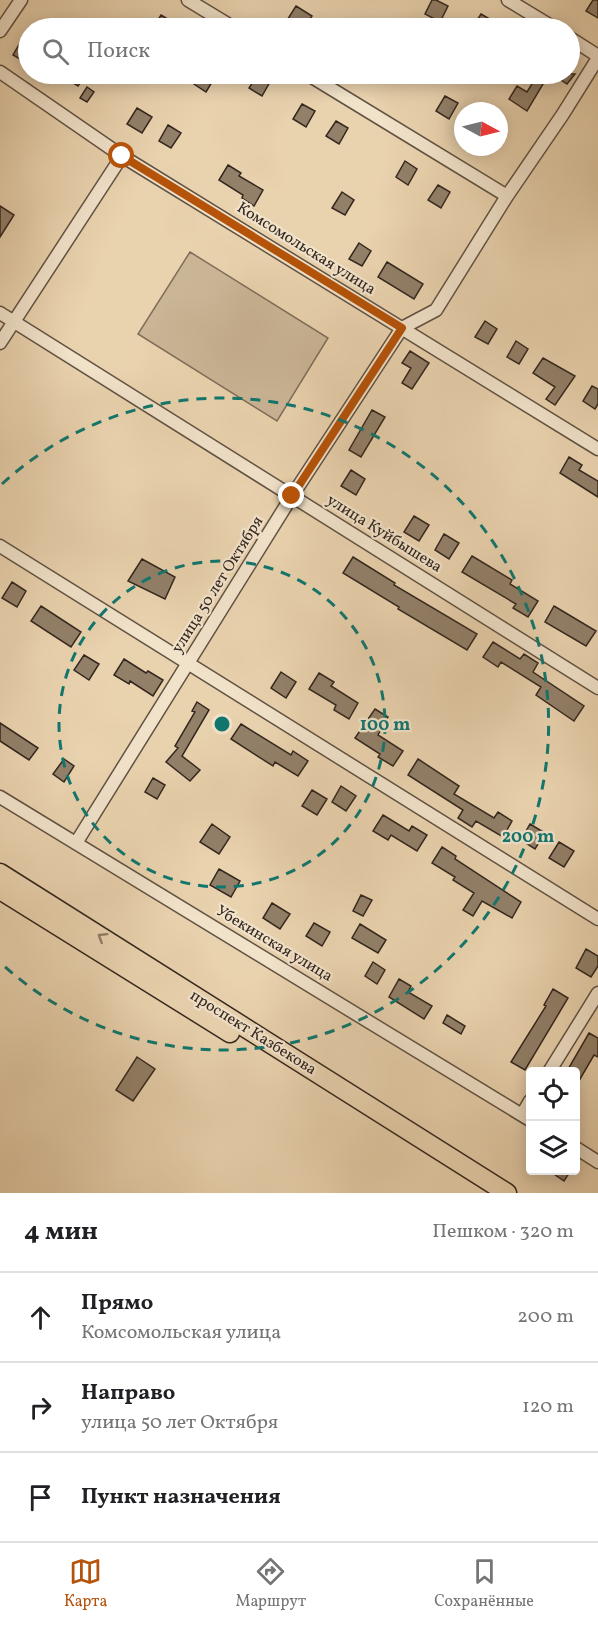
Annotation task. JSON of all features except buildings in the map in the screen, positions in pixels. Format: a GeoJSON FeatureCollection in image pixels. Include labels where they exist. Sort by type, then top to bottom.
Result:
{"type":"FeatureCollection","features":[{"type":"Feature","properties":{"kind":"highway","name":"проспект Казбекова"},"geometry":{"type":"LineString","coordinates":[[0,873],[507,1193]]}},
{"type":"Feature","properties":{"kind":"highway","name":"проспект Казбекова"},"geometry":{"type":"LineString","coordinates":[[0,890],[488,1193]]}},
{"type":"Feature","properties":{"kind":"street"},"geometry":{"type":"LineString","coordinates":[[0,31],[21,0]]}},
{"type":"Feature","properties":{"kind":"street"},"geometry":{"type":"LineString","coordinates":[[188,0],[218,18]]}},
{"type":"Feature","properties":{"kind":"street"},"geometry":{"type":"LineString","coordinates":[[508,0],[538,18]]}},
{"type":"Feature","properties":{"kind":"street"},"geometry":{"type":"LineString","coordinates":[[580,45],[598,57]]}},
{"type":"Feature","properties":{"kind":"street","name":"улица 50 лет Октября"},"geometry":{"type":"LineString","coordinates":[[76,843],[292,496],[402,328],[436,310],[598,57]]}},
{"type":"Feature","properties":{"kind":"street","name":"Комсомольская улица"},"geometry":{"type":"LineString","coordinates":[[0,72],[122,156],[598,449]]}},
{"type":"Feature","properties":{"kind":"street"},"geometry":{"type":"LineString","coordinates":[[323,84],[507,196]]}},
{"type":"Feature","properties":{"kind":"street"},"geometry":{"type":"LineString","coordinates":[[0,343],[122,156]]}},
{"type":"Feature","properties":{"kind":"street","name":"улица Куйбышева"},"geometry":{"type":"LineString","coordinates":[[0,313],[598,688]]}},
{"type":"Feature","properties":{"kind":"street"},"geometry":{"type":"LineString","coordinates":[[0,546],[598,919]]}},
{"type":"Feature","properties":{"kind":"street","name":"Убекинская улица"},"geometry":{"type":"LineString","coordinates":[[0,797],[526,1118]]}},
{"type":"Feature","properties":{"kind":"street"},"geometry":{"type":"LineString","coordinates":[[552,1067],[598,993]]}},
{"type":"Feature","properties":{"kind":"street"},"geometry":{"type":"LineString","coordinates":[[580,1151],[598,1162]]}},
{"type":"Feature","properties":{"kind":"shaded area"},"geometry":{"type":"Polygon","coordinates":[[[190,252],[328,338],[277,421],[138,334],[190,252]]]}},
{"type":"Feature","properties":{"kind":"route"},"geometry":{"type":"LineString","coordinates":[[122,156],[402,328],[292,496]]}}]}
